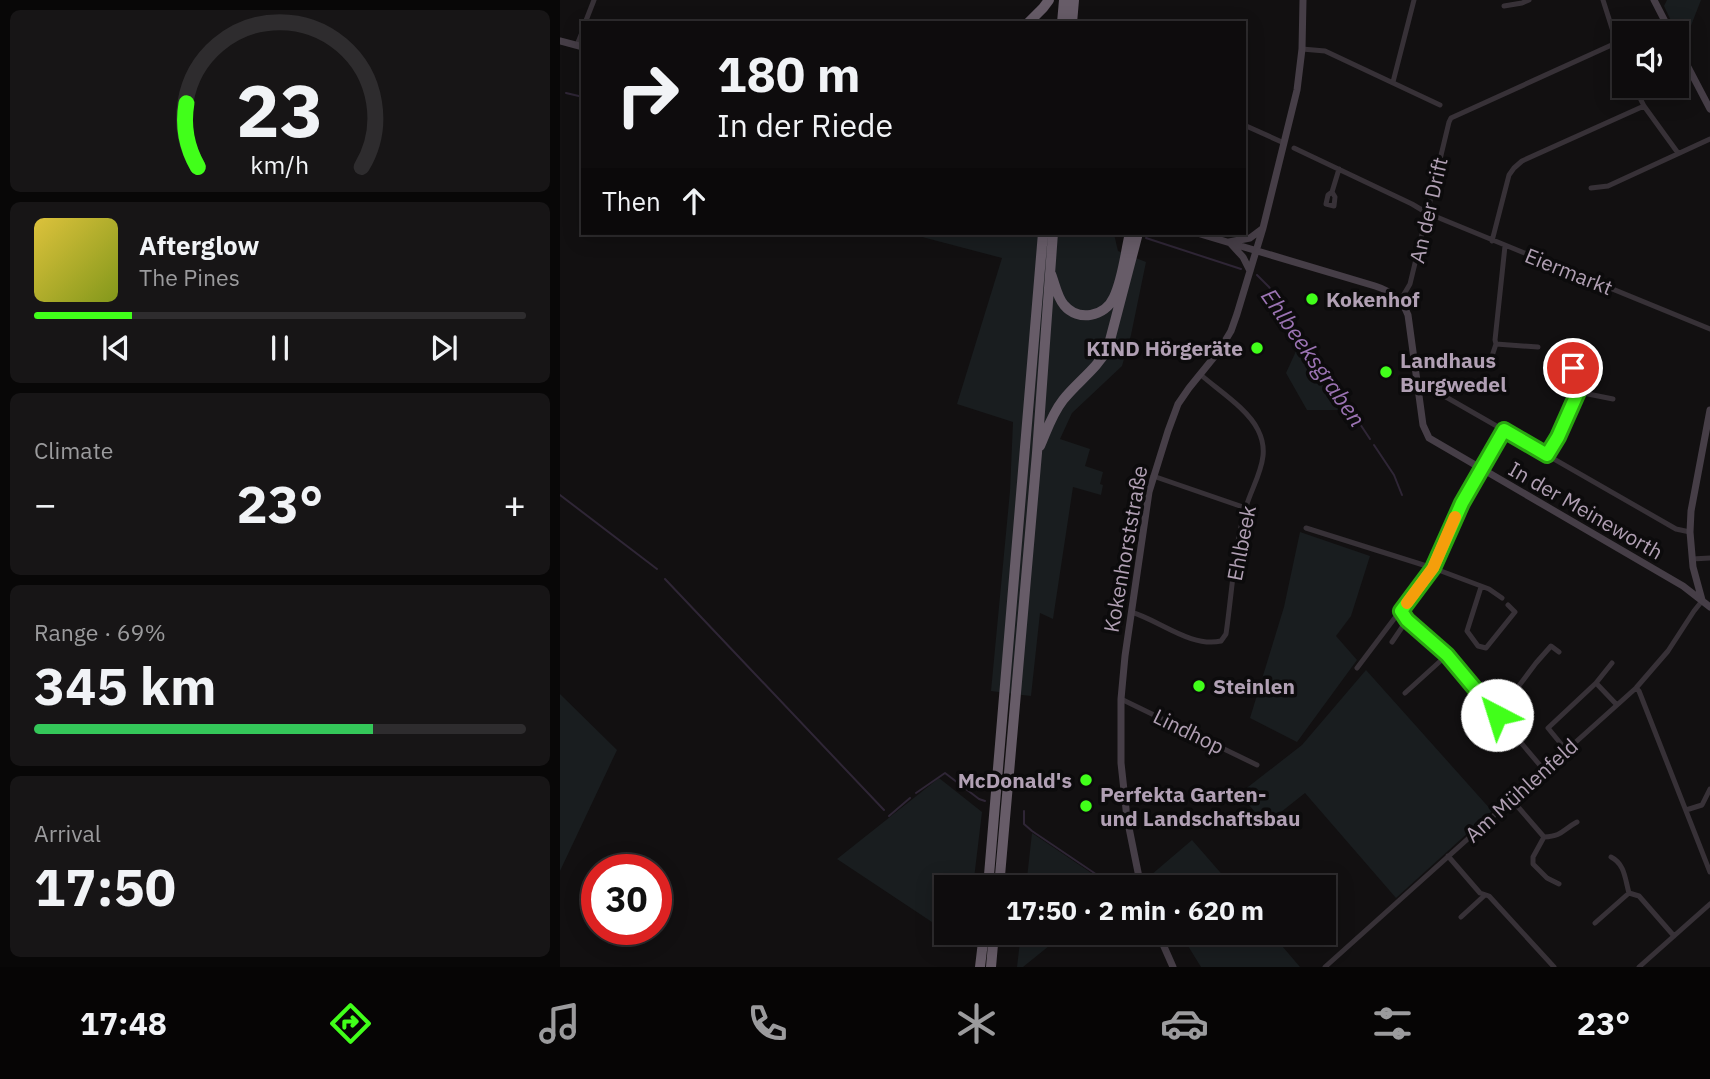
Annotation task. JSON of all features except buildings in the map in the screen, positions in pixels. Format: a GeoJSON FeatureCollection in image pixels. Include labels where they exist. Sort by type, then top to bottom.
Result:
{"type":"FeatureCollection","features":[{"type":"Feature","properties":{"kind":"highway"},"geometry":{"type":"LineString","coordinates":[[1030,21],[1049,0]]}},
{"type":"Feature","properties":{"kind":"highway"},"geometry":{"type":"LineString","coordinates":[[1062,21],[1064,0]]}},
{"type":"Feature","properties":{"kind":"highway"},"geometry":{"type":"LineString","coordinates":[[1072,21],[1074,0]]}},
{"type":"Feature","properties":{"kind":"highway"},"geometry":{"type":"LineString","coordinates":[[989,875],[1043,235]]}},
{"type":"Feature","properties":{"kind":"highway"},"geometry":{"type":"LineString","coordinates":[[1000,875],[1054,235]]}},
{"type":"Feature","properties":{"kind":"highway"},"geometry":{"type":"LineString","coordinates":[[1050,271],[1062,303],[1068,309],[1081,315],[1100,312],[1114,298],[1130,235]]}},
{"type":"Feature","properties":{"kind":"highway"},"geometry":{"type":"LineString","coordinates":[[1037,453],[1060,404],[1098,363],[1108,348],[1137,235]]}},
{"type":"Feature","properties":{"kind":"highway"},"geometry":{"type":"LineString","coordinates":[[981,967],[983,945]]}},
{"type":"Feature","properties":{"kind":"highway"},"geometry":{"type":"LineString","coordinates":[[991,967],[993,945]]}},
{"type":"Feature","properties":{"kind":"main road","name":"Kokenhorststraße"},"geometry":{"type":"LineString","coordinates":[[1139,875],[1127,818],[1121,763],[1121,699],[1152,476],[1173,415],[1183,397],[1219,351],[1237,314],[1263,228],[1297,90],[1302,49],[1303,0]]}},
{"type":"Feature","properties":{"kind":"main road"},"geometry":{"type":"LineString","coordinates":[[1654,0],[1665,21]]}},
{"type":"Feature","properties":{"kind":"main road"},"geometry":{"type":"LineString","coordinates":[[560,41],[580,46]]}},
{"type":"Feature","properties":{"kind":"main road"},"geometry":{"type":"LineString","coordinates":[[1689,69],[1710,109]]}},
{"type":"Feature","properties":{"kind":"main road"},"geometry":{"type":"LineString","coordinates":[[1229,243],[1250,238],[1263,228]]}},
{"type":"Feature","properties":{"kind":"main road"},"geometry":{"type":"LineString","coordinates":[[1203,235],[1375,286],[1400,301]]}},
{"type":"Feature","properties":{"kind":"main road"},"geometry":{"type":"LineString","coordinates":[[1229,243],[1243,257],[1250,271]]}},
{"type":"Feature","properties":{"kind":"main road","name":"In der Meineworth"},"geometry":{"type":"LineString","coordinates":[[1400,301],[1408,314],[1423,425],[1429,438],[1683,586],[1710,607]]}},
{"type":"Feature","properties":{"kind":"main road"},"geometry":{"type":"LineString","coordinates":[[1703,601],[1693,563],[1690,532],[1691,511],[1709,416]]}},
{"type":"Feature","properties":{"kind":"main road"},"geometry":{"type":"LineString","coordinates":[[1683,586],[1693,563]]}},
{"type":"Feature","properties":{"kind":"main road"},"geometry":{"type":"LineString","coordinates":[[1163,945],[1173,967]]}},
{"type":"Feature","properties":{"kind":"street"},"geometry":{"type":"LineString","coordinates":[[586,21],[594,0]]}},
{"type":"Feature","properties":{"kind":"street"},"geometry":{"type":"LineString","coordinates":[[1393,82],[1414,0]]}},
{"type":"Feature","properties":{"kind":"street"},"geometry":{"type":"LineString","coordinates":[[1603,0],[1612,30]]}},
{"type":"Feature","properties":{"kind":"street"},"geometry":{"type":"LineString","coordinates":[[1504,6],[1525,1]]}},
{"type":"Feature","properties":{"kind":"street","name":"An der Drift"},"geometry":{"type":"LineString","coordinates":[[1400,301],[1410,284],[1451,118],[1612,45]]}},
{"type":"Feature","properties":{"kind":"street"},"geometry":{"type":"LineString","coordinates":[[1302,49],[1325,51],[1440,105]]}},
{"type":"Feature","properties":{"kind":"street"},"geometry":{"type":"LineString","coordinates":[[1640,98],[1678,153]]}},
{"type":"Feature","properties":{"kind":"street"},"geometry":{"type":"LineString","coordinates":[[1492,241],[1509,175],[1522,160],[1644,106]]}},
{"type":"Feature","properties":{"kind":"street"},"geometry":{"type":"LineString","coordinates":[[1246,126],[1284,143]]}},
{"type":"Feature","properties":{"kind":"street"},"geometry":{"type":"LineString","coordinates":[[1591,188],[1608,186],[1710,139]]}},
{"type":"Feature","properties":{"kind":"street","name":"Eiermarkt"},"geometry":{"type":"LineString","coordinates":[[1294,148],[1427,213],[1710,329]]}},
{"type":"Feature","properties":{"kind":"street"},"geometry":{"type":"LineString","coordinates":[[1332,192],[1339,169]]}},
{"type":"Feature","properties":{"kind":"street"},"geometry":{"type":"LineString","coordinates":[[1492,356],[1496,344],[1505,246]]}},
{"type":"Feature","properties":{"kind":"street"},"geometry":{"type":"LineString","coordinates":[[1496,344],[1538,347]]}},
{"type":"Feature","properties":{"kind":"street"},"geometry":{"type":"LineString","coordinates":[[1547,455],[1578,392],[1579,375],[1573,368],[1552,358]]}},
{"type":"Feature","properties":{"kind":"street","name":"Ehlbeek"},"geometry":{"type":"LineString","coordinates":[[1131,612],[1183,635],[1208,642],[1221,641],[1226,634],[1246,508],[1262,461],[1262,439],[1248,415],[1201,374]]}},
{"type":"Feature","properties":{"kind":"street"},"geometry":{"type":"LineString","coordinates":[[1418,381],[1676,529],[1690,532]]}},
{"type":"Feature","properties":{"kind":"street"},"geometry":{"type":"LineString","coordinates":[[1578,392],[1613,399]]}},
{"type":"Feature","properties":{"kind":"street"},"geometry":{"type":"LineString","coordinates":[[1357,667],[1433,568],[1462,503],[1504,430]]}},
{"type":"Feature","properties":{"kind":"street"},"geometry":{"type":"LineString","coordinates":[[1152,476],[1246,508]]}},
{"type":"Feature","properties":{"kind":"street"},"geometry":{"type":"LineString","coordinates":[[1306,528],[1433,568],[1495,592],[1502,598]]}},
{"type":"Feature","properties":{"kind":"street"},"geometry":{"type":"LineString","coordinates":[[1693,563],[1710,558]]}},
{"type":"Feature","properties":{"kind":"street"},"geometry":{"type":"LineString","coordinates":[[1481,587],[1467,631],[1478,646],[1486,648],[1515,612],[1508,605]]}},
{"type":"Feature","properties":{"kind":"street","name":"Am Mühlenfeld"},"geometry":{"type":"LineString","coordinates":[[1325,967],[1636,688],[1668,651],[1703,601]]}},
{"type":"Feature","properties":{"kind":"street"},"geometry":{"type":"LineString","coordinates":[[1401,611],[1407,620],[1447,655],[1544,770]]}},
{"type":"Feature","properties":{"kind":"street"},"geometry":{"type":"LineString","coordinates":[[1392,642],[1407,620]]}},
{"type":"Feature","properties":{"kind":"street"},"geometry":{"type":"LineString","coordinates":[[1497,715],[1551,646],[1559,652]]}},
{"type":"Feature","properties":{"kind":"street"},"geometry":{"type":"LineString","coordinates":[[1405,693],[1447,655]]}},
{"type":"Feature","properties":{"kind":"street"},"geometry":{"type":"LineString","coordinates":[[1566,750],[1548,728],[1596,683],[1612,663]]}},
{"type":"Feature","properties":{"kind":"street"},"geometry":{"type":"LineString","coordinates":[[1596,683],[1617,705]]}},
{"type":"Feature","properties":{"kind":"street"},"geometry":{"type":"LineString","coordinates":[[1636,688],[1710,872]]}},
{"type":"Feature","properties":{"kind":"street","name":"Lindhop"},"geometry":{"type":"LineString","coordinates":[[1121,699],[1257,765]]}},
{"type":"Feature","properties":{"kind":"street"},"geometry":{"type":"LineString","coordinates":[[1686,810],[1702,805],[1710,789]]}},
{"type":"Feature","properties":{"kind":"street"},"geometry":{"type":"LineString","coordinates":[[1512,800],[1544,836]]}},
{"type":"Feature","properties":{"kind":"street"},"geometry":{"type":"LineString","coordinates":[[1544,836],[1560,835],[1577,822]]}},
{"type":"Feature","properties":{"kind":"street"},"geometry":{"type":"LineString","coordinates":[[1544,836],[1533,856],[1533,864],[1546,878],[1559,884]]}},
{"type":"Feature","properties":{"kind":"street"},"geometry":{"type":"LineString","coordinates":[[1448,856],[1480,893],[1489,896],[1554,967]]}},
{"type":"Feature","properties":{"kind":"street"},"geometry":{"type":"LineString","coordinates":[[1611,857],[1621,865],[1629,893]]}},
{"type":"Feature","properties":{"kind":"street"},"geometry":{"type":"LineString","coordinates":[[1595,923],[1629,893]]}},
{"type":"Feature","properties":{"kind":"street"},"geometry":{"type":"LineString","coordinates":[[1629,893],[1639,897],[1674,936]]}},
{"type":"Feature","properties":{"kind":"street"},"geometry":{"type":"LineString","coordinates":[[1461,916],[1485,895]]}},
{"type":"Feature","properties":{"kind":"street"},"geometry":{"type":"LineString","coordinates":[[1640,967],[1710,904]]}},
{"type":"Feature","properties":{"kind":"shaded area"},"geometry":{"type":"Polygon","coordinates":[[[1667,0],[1701,0],[1689,31],[1689,21],[1671,21],[1664,6],[1667,0]]]}},
{"type":"Feature","properties":{"kind":"shaded area"},"geometry":{"type":"Polygon","coordinates":[[[915,235],[1114,235],[1118,251],[1146,262],[1122,366],[1072,413],[1060,439],[1090,449],[1085,466],[1103,472],[1100,484],[1103,485],[1101,495],[1073,487],[1053,619],[1040,613],[1031,696],[991,691],[1010,491],[1013,422],[957,404],[1002,258],[915,235]]]}},
{"type":"Feature","properties":{"kind":"shaded area"},"geometry":{"type":"Polygon","coordinates":[[[1302,338],[1349,410],[1307,410],[1286,373],[1302,338]]]}},
{"type":"Feature","properties":{"kind":"shaded area"},"geometry":{"type":"Polygon","coordinates":[[[1300,532],[1370,556],[1351,616],[1336,636],[1357,660],[1297,742],[1250,718],[1284,607],[1300,532]]]}},
{"type":"Feature","properties":{"kind":"shaded area"},"geometry":{"type":"Polygon","coordinates":[[[1366,670],[1492,811],[1396,898],[1305,793],[1266,824],[1239,794],[1302,745],[1366,670]]]}},
{"type":"Feature","properties":{"kind":"shaded area"},"geometry":{"type":"Polygon","coordinates":[[[560,694],[617,750],[560,871],[560,694]]]}},
{"type":"Feature","properties":{"kind":"shaded area"},"geometry":{"type":"Polygon","coordinates":[[[939,778],[982,812],[974,875],[934,875],[934,923],[837,859],[939,778]]]}},
{"type":"Feature","properties":{"kind":"shaded area"},"geometry":{"type":"Polygon","coordinates":[[[1032,833],[1094,875],[1027,875],[1032,833]]]}},
{"type":"Feature","properties":{"kind":"shaded area"},"geometry":{"type":"Polygon","coordinates":[[[1192,840],[1223,875],[1151,875],[1192,840]]]}},
{"type":"Feature","properties":{"kind":"shaded area"},"geometry":{"type":"Polygon","coordinates":[[[1020,945],[1050,945],[1023,967],[1017,967],[1020,945]]]}},
{"type":"Feature","properties":{"kind":"shaded area"},"geometry":{"type":"Polygon","coordinates":[[[1187,945],[1281,945],[1300,967],[1201,967],[1187,945]]]}},
{"type":"Feature","properties":{"kind":"waterway","name":"Ehlbeeksgraben"},"geometry":{"type":"LineString","coordinates":[[566,93],[581,97]]}},
{"type":"Feature","properties":{"kind":"waterway","name":"Ehlbeeksgraben"},"geometry":{"type":"LineString","coordinates":[[1146,238],[1241,269]]}},
{"type":"Feature","properties":{"kind":"waterway","name":"Ehlbeeksgraben"},"geometry":{"type":"LineString","coordinates":[[1257,275],[1269,287],[1370,439]]}},
{"type":"Feature","properties":{"kind":"waterway","name":"Ehlbeeksgraben"},"geometry":{"type":"LineString","coordinates":[[1374,445],[1394,475],[1402,495]]}},
{"type":"Feature","properties":{"kind":"waterway"},"geometry":{"type":"LineString","coordinates":[[560,495],[657,569]]}},
{"type":"Feature","properties":{"kind":"waterway"},"geometry":{"type":"LineString","coordinates":[[665,579],[884,810]]}},
{"type":"Feature","properties":{"kind":"waterway"},"geometry":{"type":"LineString","coordinates":[[916,793],[945,773],[985,801]]}},
{"type":"Feature","properties":{"kind":"waterway"},"geometry":{"type":"LineString","coordinates":[[889,816],[910,798]]}},
{"type":"Feature","properties":{"kind":"waterway"},"geometry":{"type":"LineString","coordinates":[[1024,811],[1024,824],[1032,831],[1097,875]]}},
{"type":"Feature","properties":{"kind":"slow traffic"},"geometry":{"type":"LineString","coordinates":[[1407,603],[1433,568],[1455,517]]}},
{"type":"Feature","properties":{"kind":"place","name":"Kokenhof"},"geometry":{"type":"Point","coordinates":[1312,299]}},
{"type":"Feature","properties":{"kind":"place","name":"KIND Hörgeräte"},"geometry":{"type":"Point","coordinates":[1257,348]}},
{"type":"Feature","properties":{"kind":"place","name":"Landhaus Burgwedel"},"geometry":{"type":"Point","coordinates":[1386,372]}},
{"type":"Feature","properties":{"kind":"place","name":"Steinlen"},"geometry":{"type":"Point","coordinates":[1199,686]}},
{"type":"Feature","properties":{"kind":"place","name":"McDonald's"},"geometry":{"type":"Point","coordinates":[1086,780]}},
{"type":"Feature","properties":{"kind":"place","name":"Perfekta Garten- und Landschaftsbau"},"geometry":{"type":"Point","coordinates":[1086,806]}},
{"type":"Feature","properties":{"kind":"route"},"geometry":{"type":"LineString","coordinates":[[1497,715],[1447,655],[1407,620],[1401,611],[1433,568],[1462,503],[1504,430],[1547,455],[1578,392],[1579,375],[1573,368]]}}]}
